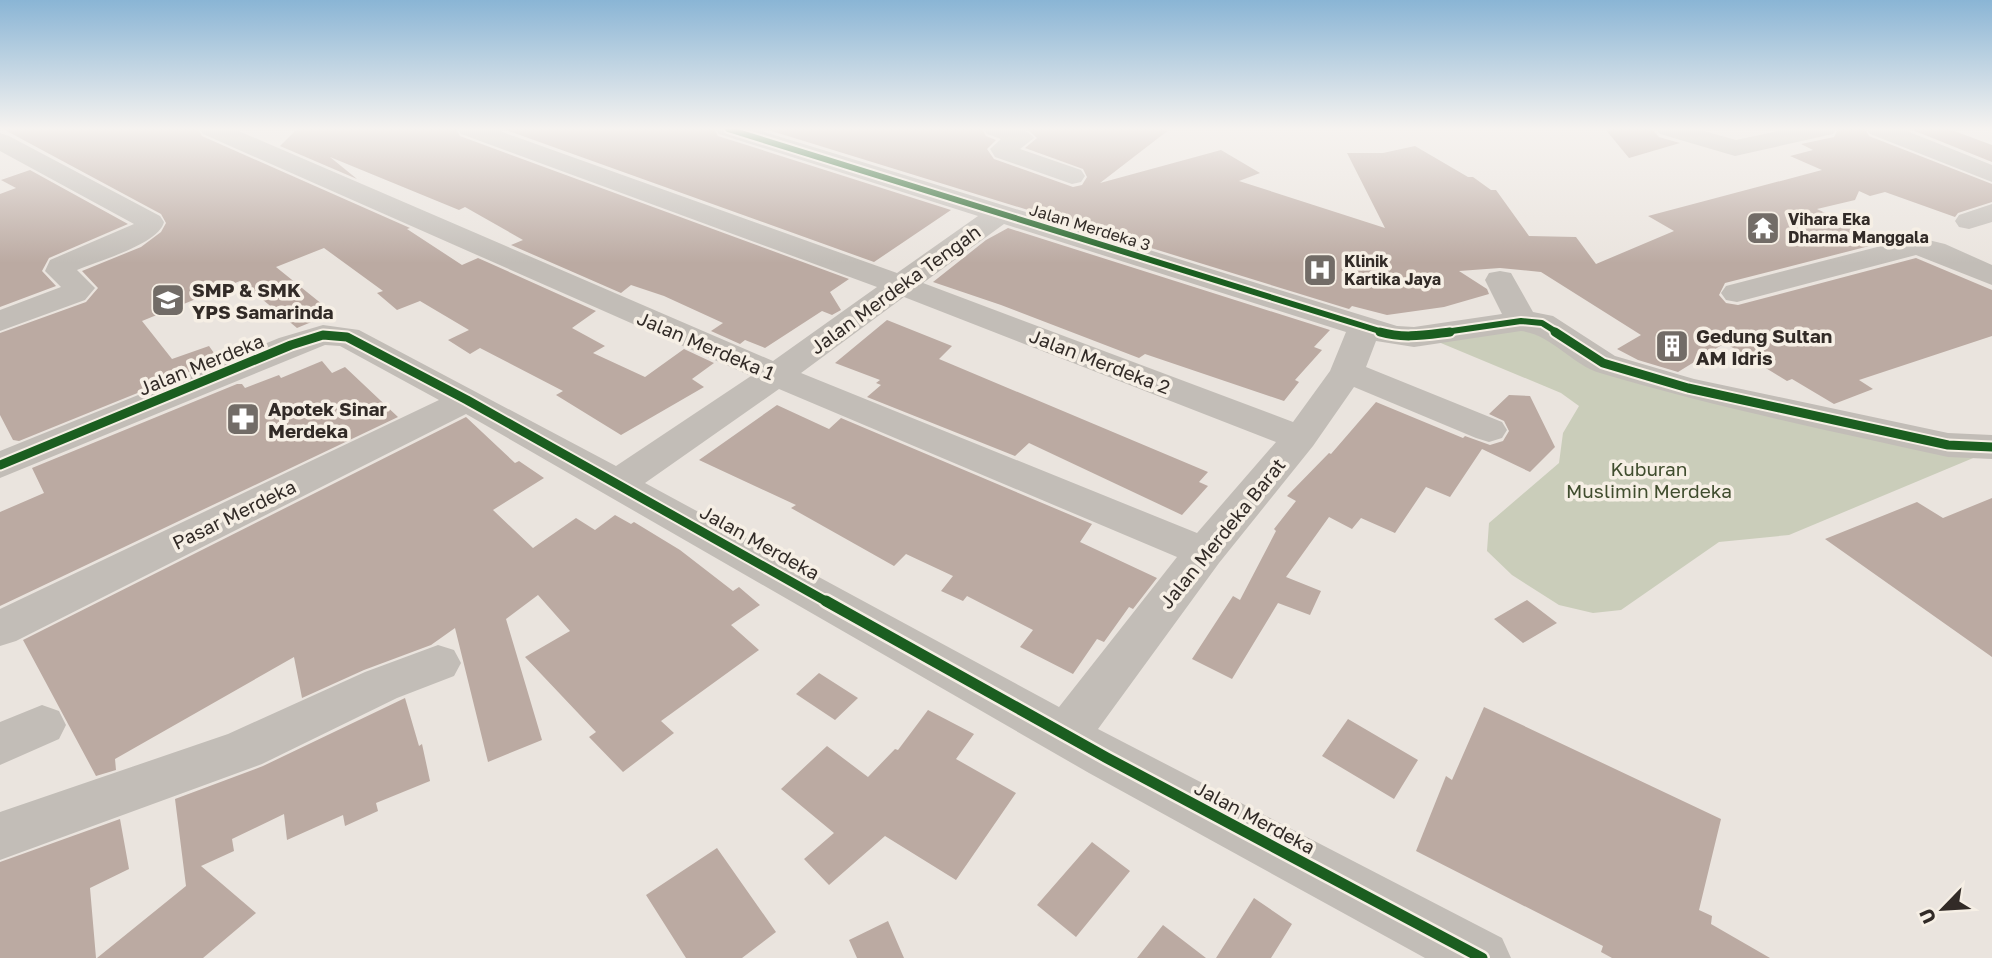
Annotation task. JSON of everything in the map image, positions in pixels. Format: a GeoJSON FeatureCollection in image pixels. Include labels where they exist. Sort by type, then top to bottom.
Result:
{"type":"FeatureCollection","features":[{"type":"Feature","properties":{"kind":"street"},"geometry":{"type":"LineString","coordinates":[[0,321],[77,291],[79,286],[60,271],[61,266],[137,236],[149,227],[150,222],[61,174]]}},
{"type":"Feature","properties":{"kind":"street","name":"Jalan Merdeka 1"},"geometry":{"type":"LineString","coordinates":[[328,174],[776,375],[1204,552]]}},
{"type":"Feature","properties":{"kind":"street","name":"Jalan Merdeka 2"},"geometry":{"type":"LineString","coordinates":[[593,174],[900,285],[1300,438]]}},
{"type":"Feature","properties":{"kind":"street","name":"Jalan Merdeka 3"},"geometry":{"type":"LineString","coordinates":[[871,174],[1394,336],[1414,337],[1521,321]]}},
{"type":"Feature","properties":{"kind":"street"},"geometry":{"type":"LineString","coordinates":[[1066,174],[1072,176]]}},
{"type":"Feature","properties":{"kind":"street","name":"Jalan Merdeka Tengah"},"geometry":{"type":"LineString","coordinates":[[618,483],[776,375],[999,214]]}},
{"type":"Feature","properties":{"kind":"street"},"geometry":{"type":"LineString","coordinates":[[1737,293],[1916,246],[1935,250],[1992,276]]}},
{"type":"Feature","properties":{"kind":"street"},"geometry":{"type":"LineString","coordinates":[[1500,280],[1521,321],[1542,323],[1603,363],[1688,388],[1948,445],[1992,447]]}},
{"type":"Feature","properties":{"kind":"street","name":"Jalan Merdeka Barat"},"geometry":{"type":"LineString","coordinates":[[1067,734],[1204,552],[1300,438],[1348,372],[1365,326]]}},
{"type":"Feature","properties":{"kind":"street","name":"Jalan Merdeka"},"geometry":{"type":"LineString","coordinates":[[0,466],[291,345],[323,335],[347,337],[618,483],[1107,758],[1482,958]]}},
{"type":"Feature","properties":{"kind":"street"},"geometry":{"type":"LineString","coordinates":[[1348,372],[1489,430]]}},
{"type":"Feature","properties":{"kind":"street","name":"Pasar Merdeka"},"geometry":{"type":"LineString","coordinates":[[0,629],[467,400]]}},
{"type":"Feature","properties":{"kind":"street"},"geometry":{"type":"LineString","coordinates":[[0,836],[85,804],[200,767],[245,749],[381,685],[438,663]]}},
{"type":"Feature","properties":{"kind":"green space","name":"Kuburan Muslimin Merdeka"},"geometry":{"type":"Polygon","coordinates":[[[1538,329],[1599,366],[1978,456],[1789,535],[1719,542],[1621,610],[1593,613],[1559,605],[1512,575],[1487,551],[1489,523],[1559,463],[1563,433],[1579,406],[1561,393],[1436,341],[1538,329]]]}},
{"type":"Feature","properties":{"kind":"building"},"geometry":{"type":"Polygon","coordinates":[[[19,174],[37,174],[128,224],[49,258],[42,271],[56,286],[0,307],[0,194],[16,188],[1,180],[19,174]]]}},
{"type":"Feature","properties":{"kind":"building"},"geometry":{"type":"Polygon","coordinates":[[[86,174],[287,174],[410,228],[407,229],[462,265],[478,258],[596,311],[572,328],[605,346],[593,353],[645,377],[684,349],[714,363],[692,379],[704,387],[621,435],[556,395],[563,391],[480,348],[470,354],[448,340],[469,330],[420,301],[397,310],[377,293],[383,291],[324,248],[276,267],[333,313],[297,328],[240,281],[142,321],[172,359],[209,346],[219,360],[19,441],[13,440],[0,415],[0,333],[86,302],[98,288],[82,271],[141,247],[161,232],[166,223],[161,214],[86,174]]]}},
{"type":"Feature","properties":{"kind":"building"},"geometry":{"type":"Polygon","coordinates":[[[371,174],[563,174],[849,279],[830,292],[841,310],[832,315],[822,311],[765,348],[745,340],[740,344],[711,331],[723,323],[664,296],[631,285],[621,293],[511,245],[523,240],[465,207],[459,210],[371,174]]]}},
{"type":"Feature","properties":{"kind":"building"},"geometry":{"type":"Polygon","coordinates":[[[628,174],[837,174],[951,210],[874,262],[628,174]]]}},
{"type":"Feature","properties":{"kind":"building"},"geometry":{"type":"Polygon","coordinates":[[[910,174],[1035,174],[1073,187],[1082,185],[1087,177],[1085,174],[1112,174],[1100,183],[1134,174],[1258,174],[1239,181],[1385,228],[1357,174],[1462,174],[1473,177],[1491,190],[1496,190],[1529,236],[1576,237],[1596,264],[1674,231],[1648,216],[1808,174],[1966,174],[1992,184],[1992,202],[1958,213],[1955,217],[1885,192],[1870,196],[1859,191],[1855,200],[1817,209],[1885,242],[1725,283],[1719,295],[1726,303],[1738,305],[1916,258],[1992,290],[1992,336],[1859,380],[1873,389],[1834,404],[1792,379],[1787,381],[1725,343],[1678,372],[1638,360],[1617,349],[1641,335],[1541,272],[1500,268],[1459,271],[1487,289],[1489,294],[1444,307],[1387,315],[1352,306],[1349,309],[910,174]]]}},
{"type":"Feature","properties":{"kind":"building"},"geometry":{"type":"Polygon","coordinates":[[[1008,228],[1330,330],[1314,347],[1322,350],[1295,380],[1299,382],[1284,401],[1145,354],[1139,358],[933,282],[986,240],[1008,228]]]}},
{"type":"Feature","properties":{"kind":"building"},"geometry":{"type":"Polygon","coordinates":[[[887,320],[952,346],[939,359],[1208,472],[1199,482],[1208,486],[1182,515],[1029,443],[1015,456],[867,397],[881,385],[876,383],[880,380],[835,363],[887,320]]]}},
{"type":"Feature","properties":{"kind":"building"},"geometry":{"type":"Polygon","coordinates":[[[322,361],[332,373],[345,367],[398,417],[0,606],[0,512],[44,493],[32,468],[237,384],[242,384],[245,388],[279,375],[281,378],[322,361]]]}},
{"type":"Feature","properties":{"kind":"building"},"geometry":{"type":"Polygon","coordinates":[[[1509,395],[1530,396],[1555,447],[1530,472],[1482,449],[1450,497],[1426,487],[1395,533],[1361,518],[1352,529],[1329,517],[1286,577],[1321,591],[1310,615],[1278,603],[1232,679],[1192,659],[1233,596],[1240,600],[1276,531],[1274,529],[1296,501],[1287,496],[1329,453],[1331,454],[1376,402],[1463,438],[1465,436],[1490,445],[1503,441],[1509,431],[1504,421],[1489,414],[1509,395]]]}},
{"type":"Feature","properties":{"kind":"building"},"geometry":{"type":"Polygon","coordinates":[[[777,405],[829,429],[841,418],[1092,524],[1080,542],[1157,578],[1133,609],[1129,607],[1104,642],[1097,639],[1073,674],[1020,647],[1033,630],[967,596],[963,601],[941,591],[953,576],[906,554],[894,566],[791,508],[796,505],[699,460],[777,405]]]}},
{"type":"Feature","properties":{"kind":"building"},"geometry":{"type":"Polygon","coordinates":[[[466,417],[515,463],[519,461],[544,478],[493,510],[533,548],[576,518],[595,530],[615,515],[631,524],[634,522],[680,550],[733,591],[739,587],[760,605],[731,625],[759,650],[661,721],[674,733],[623,772],[589,737],[596,732],[525,657],[570,631],[538,595],[506,619],[542,740],[488,762],[455,628],[431,645],[364,670],[302,698],[294,657],[115,759],[116,770],[96,776],[23,640],[466,417]]]}},
{"type":"Feature","properties":{"kind":"building"},"geometry":{"type":"Polygon","coordinates":[[[1992,498],[1992,657],[1825,539],[1917,502],[1943,518],[1992,498]]]}},
{"type":"Feature","properties":{"kind":"building"},"geometry":{"type":"Polygon","coordinates":[[[1527,600],[1557,623],[1523,643],[1494,619],[1527,600]]]}},
{"type":"Feature","properties":{"kind":"building"},"geometry":{"type":"Polygon","coordinates":[[[819,673],[858,698],[835,720],[796,694],[819,673]]]}},
{"type":"Feature","properties":{"kind":"building"},"geometry":{"type":"Polygon","coordinates":[[[405,698],[419,746],[422,744],[430,781],[376,803],[378,811],[345,826],[343,815],[287,840],[284,814],[232,839],[234,851],[201,866],[256,913],[203,958],[97,958],[186,886],[175,799],[263,766],[405,698]]]}},
{"type":"Feature","properties":{"kind":"building"},"geometry":{"type":"Polygon","coordinates":[[[1484,707],[1721,819],[1699,910],[1712,916],[1711,924],[1770,958],[1612,958],[1601,952],[1603,946],[1416,851],[1446,776],[1452,780],[1484,707]]]}},
{"type":"Feature","properties":{"kind":"building"},"geometry":{"type":"Polygon","coordinates":[[[928,710],[974,734],[956,759],[1016,793],[956,880],[885,836],[829,885],[804,859],[834,833],[781,789],[827,746],[868,777],[895,749],[898,750],[928,710]]]}},
{"type":"Feature","properties":{"kind":"building"},"geometry":{"type":"Polygon","coordinates":[[[1348,719],[1418,760],[1394,799],[1322,756],[1348,719]]]}},
{"type":"Feature","properties":{"kind":"building"},"geometry":{"type":"Polygon","coordinates":[[[120,819],[129,869],[90,888],[96,958],[0,958],[0,862],[120,819]]]}},
{"type":"Feature","properties":{"kind":"building"},"geometry":{"type":"Polygon","coordinates":[[[1092,842],[1130,871],[1076,937],[1037,905],[1092,842]]]}},
{"type":"Feature","properties":{"kind":"building"},"geometry":{"type":"Polygon","coordinates":[[[717,848],[776,932],[742,958],[686,958],[646,895],[717,848]]]}},
{"type":"Feature","properties":{"kind":"building"},"geometry":{"type":"Polygon","coordinates":[[[1254,898],[1292,924],[1271,958],[1216,958],[1254,898]]]}},
{"type":"Feature","properties":{"kind":"building"},"geometry":{"type":"Polygon","coordinates":[[[888,921],[904,958],[857,958],[849,940],[888,921]]]}},
{"type":"Feature","properties":{"kind":"building"},"geometry":{"type":"Polygon","coordinates":[[[1163,925],[1206,958],[1137,958],[1163,925]]]}},
{"type":"Feature","properties":{"kind":"cycle path"},"geometry":{"type":"LineString","coordinates":[[872,174],[1394,336],[1414,337],[1521,321],[1542,323],[1603,363],[1688,388],[1948,445],[1992,447]]}},
{"type":"Feature","properties":{"kind":"cycle path"},"geometry":{"type":"LineString","coordinates":[[0,465],[291,345],[323,335],[347,337],[467,400],[1107,758],[1482,958]]}},
{"type":"Feature","properties":{"kind":"place","name":"Vihara Eka Dharma Manggala"},"geometry":{"type":"Point","coordinates":[1763,228]}},
{"type":"Feature","properties":{"kind":"place","name":"Klinik Kartika Jaya"},"geometry":{"type":"Point","coordinates":[1320,270]}},
{"type":"Feature","properties":{"kind":"place","name":"SMP & SMK YPS Samarinda"},"geometry":{"type":"Point","coordinates":[168,300]}},
{"type":"Feature","properties":{"kind":"place","name":"Gedung Sultan AM Idris"},"geometry":{"type":"Point","coordinates":[1672,346]}},
{"type":"Feature","properties":{"kind":"place","name":"Apotek Sinar Merdeka"},"geometry":{"type":"Point","coordinates":[243,419]}}]}
